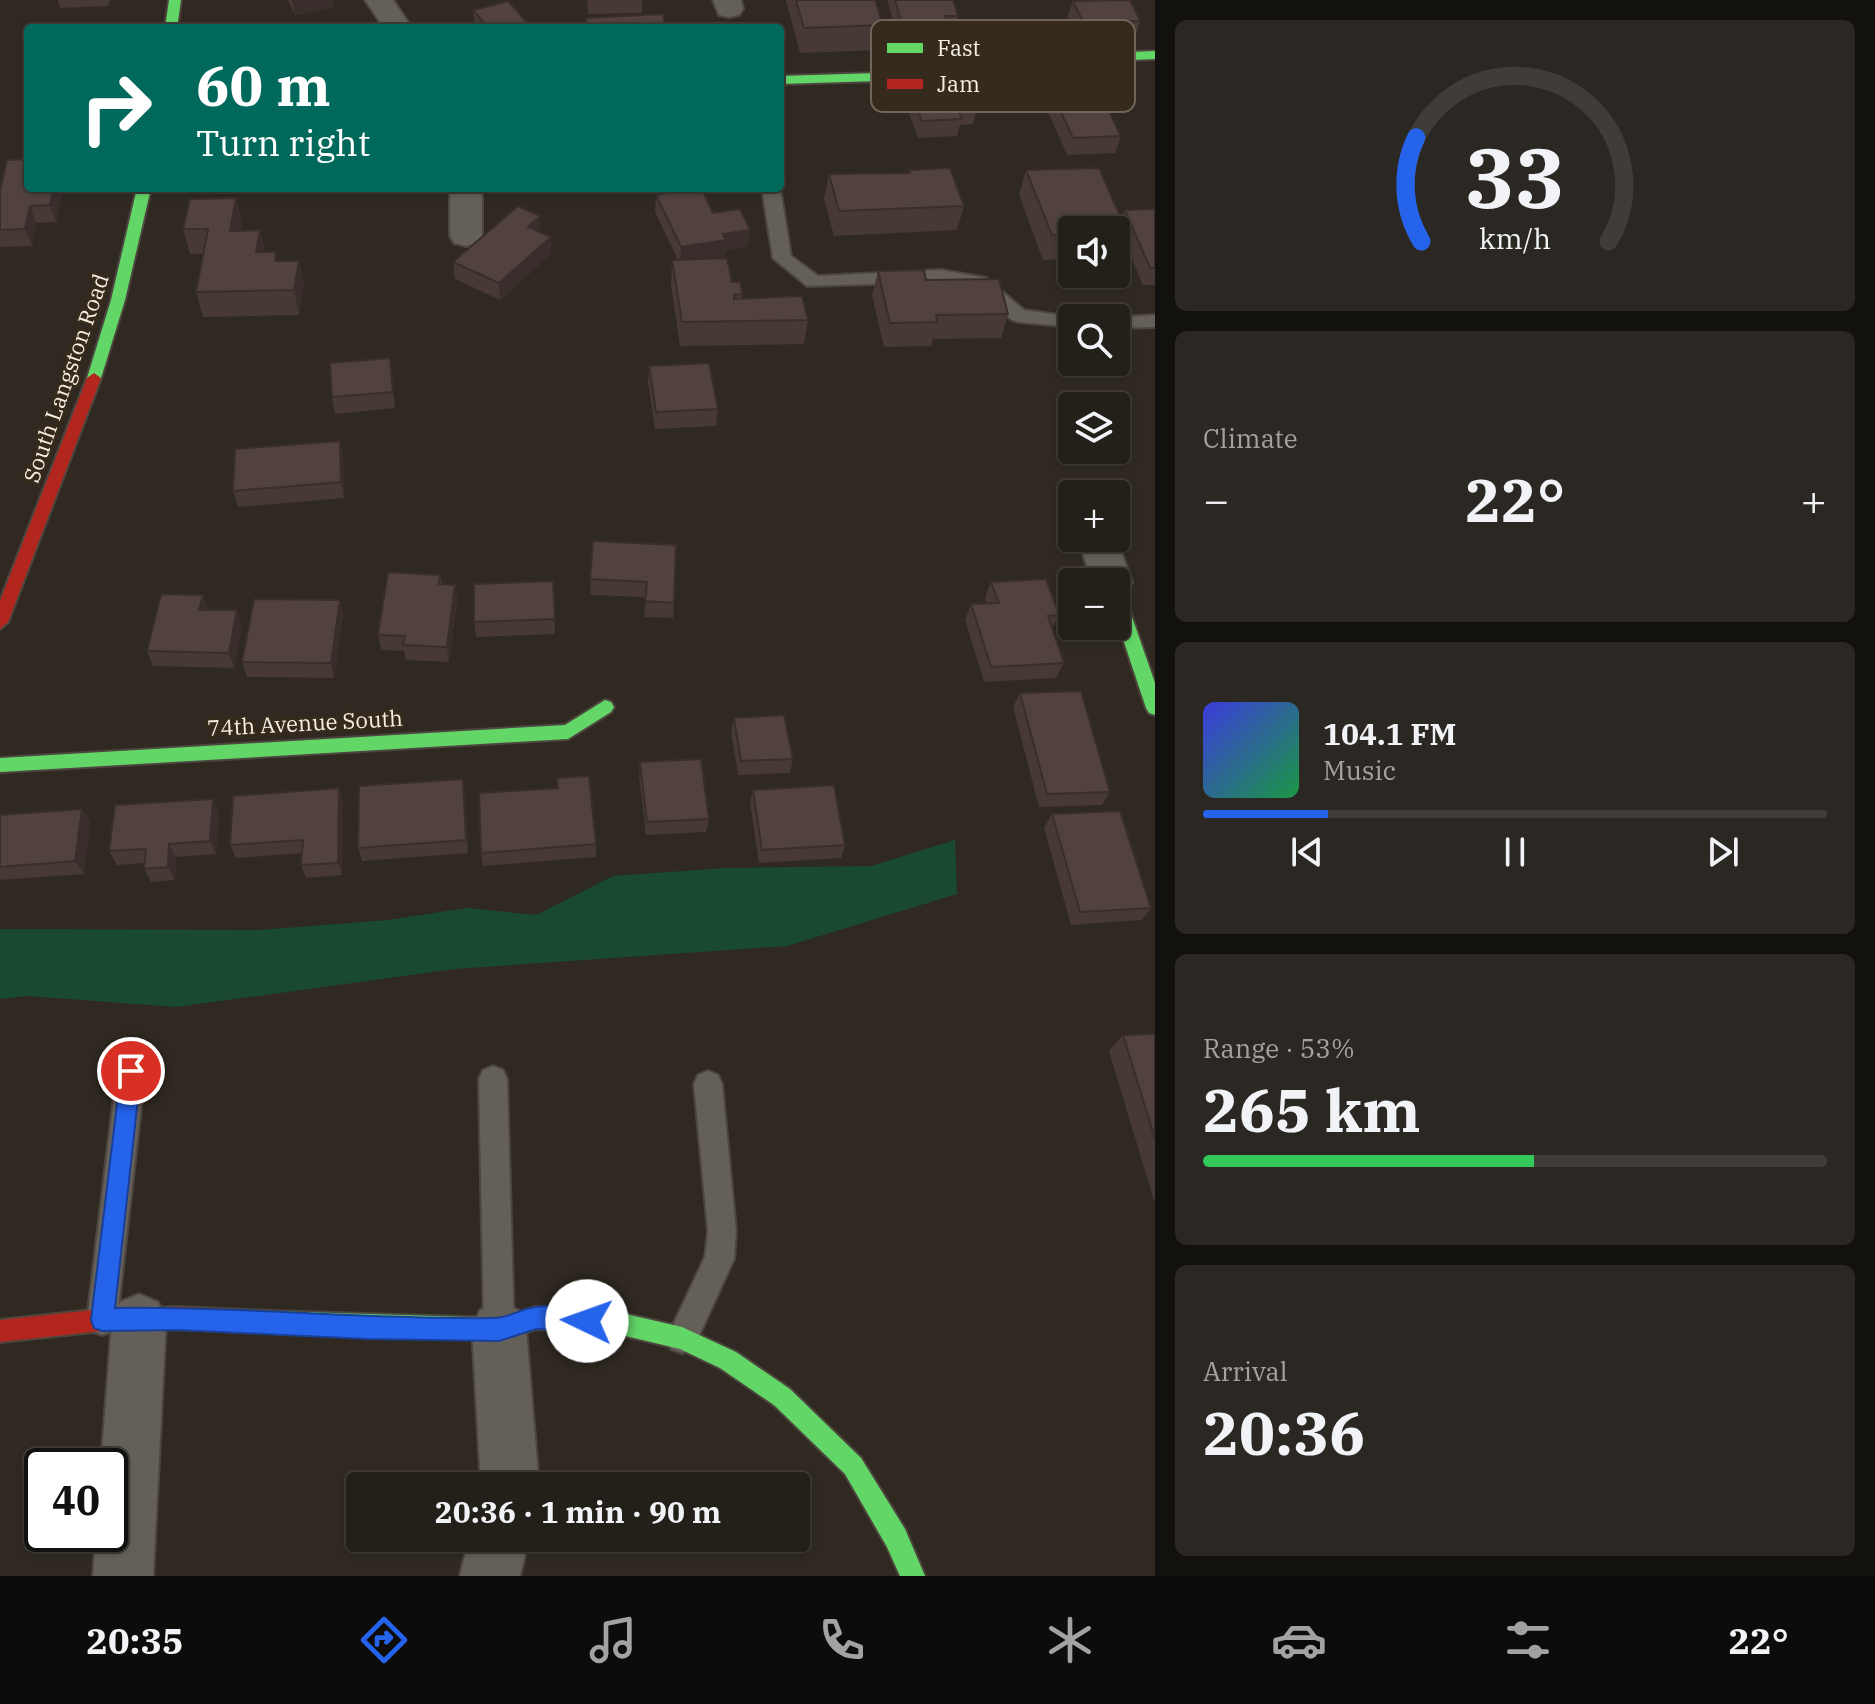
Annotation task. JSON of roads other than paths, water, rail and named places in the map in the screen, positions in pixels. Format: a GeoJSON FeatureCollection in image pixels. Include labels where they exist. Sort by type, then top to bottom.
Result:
{"type":"FeatureCollection","features":[{"type":"Feature","properties":{"kind":"street"},"geometry":{"type":"LineString","coordinates":[[172,24],[175,0]]}},
{"type":"Feature","properties":{"kind":"street"},"geometry":{"type":"LineString","coordinates":[[379,0],[395,24]]}},
{"type":"Feature","properties":{"kind":"street"},"geometry":{"type":"LineString","coordinates":[[1135,56],[1155,55]]}},
{"type":"Feature","properties":{"kind":"street"},"geometry":{"type":"LineString","coordinates":[[784,80],[871,77]]}},
{"type":"Feature","properties":{"kind":"street","name":"South Langston Road"},"geometry":{"type":"LineString","coordinates":[[0,622],[93,387],[132,250],[143,192]]}},
{"type":"Feature","properties":{"kind":"street"},"geometry":{"type":"LineString","coordinates":[[466,192],[466,236]]}},
{"type":"Feature","properties":{"kind":"street"},"geometry":{"type":"LineString","coordinates":[[1130,635],[1155,708]]}},
{"type":"Feature","properties":{"kind":"street","name":"74th Avenue South"},"geometry":{"type":"LineString","coordinates":[[0,765],[568,732],[605,707]]}},
{"type":"Feature","properties":{"kind":"street"},"geometry":{"type":"LineString","coordinates":[[0,1331],[178,1318],[367,1327],[499,1329],[536,1318],[613,1322],[682,1338],[728,1360],[782,1397],[853,1466],[896,1538],[913,1576]]}},
{"type":"Feature","properties":{"kind":"street"},"geometry":{"type":"LineString","coordinates":[[120,1320],[123,1576]]}},
{"type":"Feature","properties":{"kind":"street"},"geometry":{"type":"LineString","coordinates":[[499,1329],[509,1472]]}},
{"type":"Feature","properties":{"kind":"street"},"geometry":{"type":"LineString","coordinates":[[490,1576],[496,1552]]}},
{"type":"Feature","properties":{"kind":"lane"},"geometry":{"type":"LineString","coordinates":[[772,192],[782,258],[814,282],[941,276],[979,282],[1019,316],[1058,320]]}},
{"type":"Feature","properties":{"kind":"lane"},"geometry":{"type":"LineString","coordinates":[[1130,322],[1155,321]]}},
{"type":"Feature","properties":{"kind":"lane"},"geometry":{"type":"LineString","coordinates":[[120,1320],[131,1071]]}},
{"type":"Feature","properties":{"kind":"lane"},"geometry":{"type":"LineString","coordinates":[[493,1079],[499,1329]]}},
{"type":"Feature","properties":{"kind":"lane"},"geometry":{"type":"LineString","coordinates":[[682,1338],[719,1259],[722,1231],[708,1084]]}}]}
